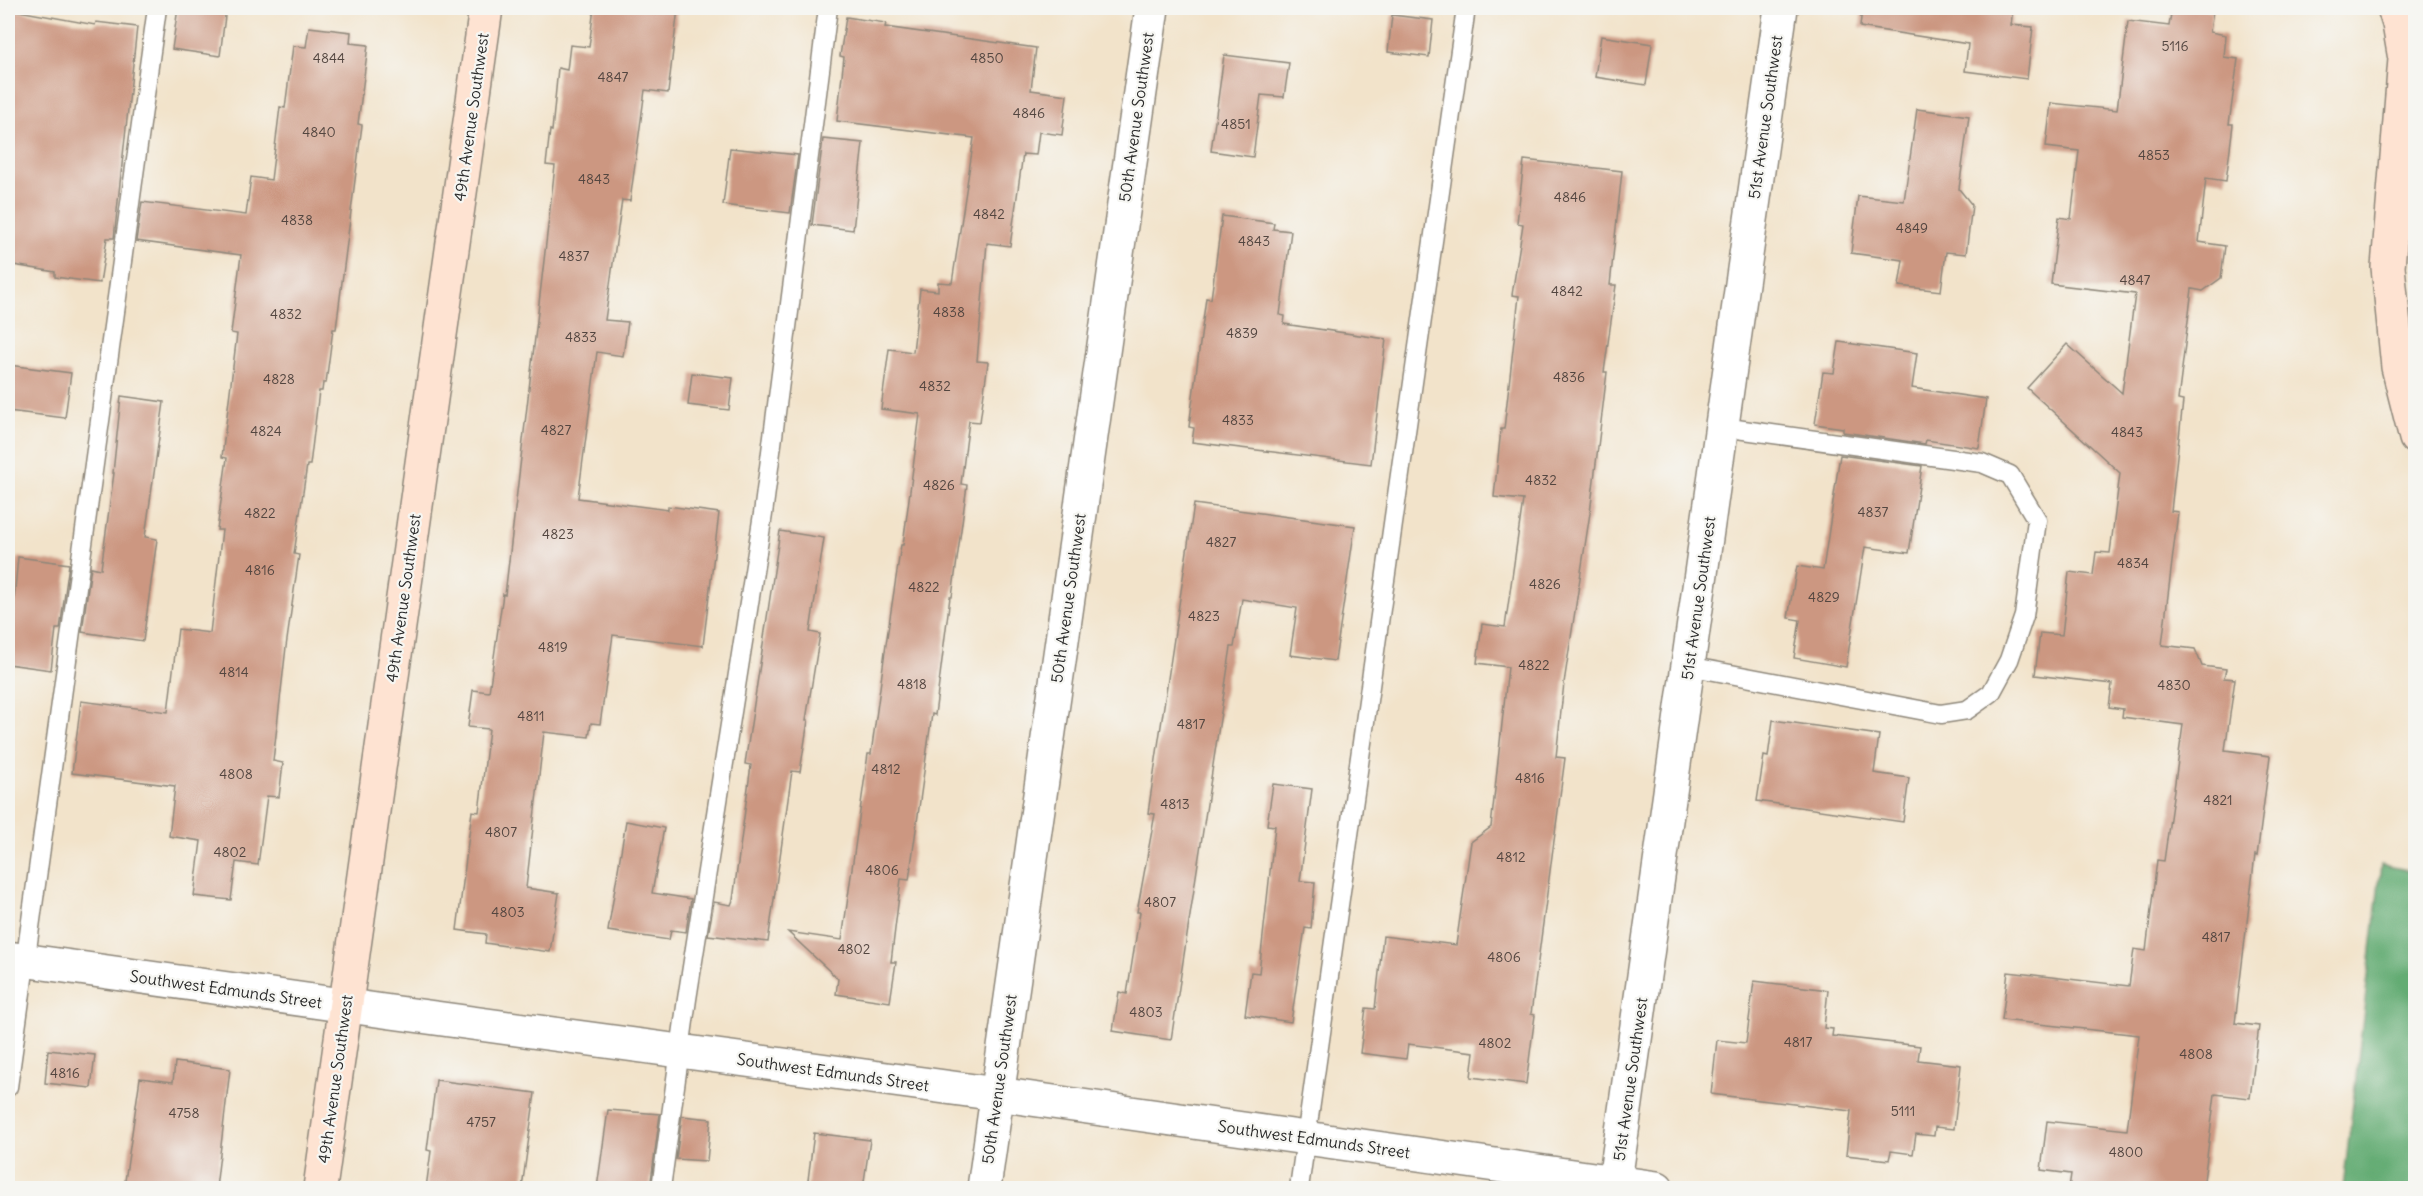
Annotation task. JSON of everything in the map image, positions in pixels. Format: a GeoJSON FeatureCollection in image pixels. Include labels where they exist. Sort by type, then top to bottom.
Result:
{"type":"FeatureCollection","features":[{"type":"Feature","properties":{"kind":"street","name":"49th Avenue Southwest"},"geometry":{"type":"LineString","coordinates":[[320,1188],[486,8]]}},
{"type":"Feature","properties":{"kind":"street","name":"50th Avenue Southwest"},"geometry":{"type":"LineString","coordinates":[[984,1188],[1152,8]]}},
{"type":"Feature","properties":{"kind":"street","name":"51st Avenue Southwest"},"geometry":{"type":"LineString","coordinates":[[1615,1185],[1780,8]]}},
{"type":"Feature","properties":{"kind":"street"},"geometry":{"type":"LineString","coordinates":[[2394,8],[2405,59],[2388,267],[2398,366],[2415,438]]}},
{"type":"Feature","properties":{"kind":"street","name":"Southwest Edmunds Street"},"geometry":{"type":"LineString","coordinates":[[16,959],[997,1094],[1615,1185],[1657,1188]]}},
{"type":"Feature","properties":{"kind":"lane"},"geometry":{"type":"LineString","coordinates":[[8,1087],[16,959],[157,8]]}},
{"type":"Feature","properties":{"kind":"lane"},"geometry":{"type":"LineString","coordinates":[[661,1188],[679,1051],[763,514],[828,8]]}},
{"type":"Feature","properties":{"kind":"lane"},"geometry":{"type":"LineString","coordinates":[[1299,1188],[1466,8]]}},
{"type":"Feature","properties":{"kind":"lane"},"geometry":{"type":"LineString","coordinates":[[1688,666],[1941,714],[1967,710],[1991,693],[2009,660],[2024,616],[2037,520],[2010,475],[1982,462],[1722,427]]}},
{"type":"Feature","properties":{"kind":"green space"},"geometry":{"type":"Polygon","coordinates":[[[2381,865],[2415,871],[2415,1188],[2343,1188],[2381,865]]]}},
{"type":"Feature","properties":{"kind":"building"},"geometry":{"type":"Polygon","coordinates":[[[178,8],[226,8],[220,56],[172,49],[178,8]]]}},
{"type":"Feature","properties":{"kind":"building"},"geometry":{"type":"Polygon","coordinates":[[[594,8],[678,8],[668,93],[645,90],[630,201],[622,200],[605,320],[628,322],[623,356],[597,352],[578,498],[668,510],[668,506],[719,513],[703,646],[613,635],[600,724],[591,723],[589,737],[544,732],[526,888],[559,893],[550,952],[485,943],[486,934],[457,930],[472,811],[479,812],[489,729],[468,727],[473,690],[489,692],[503,594],[505,595],[555,166],[546,165],[558,68],[567,70],[570,45],[589,47],[594,8]]]}},
{"type":"Feature","properties":{"kind":"building"},"geometry":{"type":"Polygon","coordinates":[[[1862,8],[2013,8],[2011,25],[2033,27],[2027,79],[1965,71],[1968,44],[1860,27],[1862,8]]]}},
{"type":"Feature","properties":{"kind":"building"},"geometry":{"type":"Polygon","coordinates":[[[2172,8],[2213,10],[2210,32],[2226,35],[2224,57],[2238,59],[2229,124],[2233,124],[2226,181],[2206,178],[2199,242],[2225,246],[2221,278],[2203,291],[2192,289],[2178,400],[2183,401],[2171,511],[2178,512],[2162,645],[2195,649],[2202,666],[2226,669],[2224,678],[2235,679],[2225,750],[2270,756],[2257,856],[2255,855],[2235,1023],[2259,1026],[2250,1098],[2215,1094],[2203,1188],[2069,1188],[2071,1174],[2041,1170],[2047,1121],[2127,1130],[2139,1035],[2002,1020],[2008,972],[2129,986],[2134,949],[2146,951],[2157,860],[2164,861],[2183,725],[2122,717],[2123,709],[2109,707],[2112,684],[2035,675],[2040,633],[2062,635],[2069,572],[2093,575],[2096,552],[2110,553],[2120,473],[2027,388],[2067,344],[2122,393],[2135,294],[2051,284],[2059,217],[2071,219],[2079,151],[2046,147],[2051,103],[2117,110],[2128,21],[2169,26],[2172,8]]]}},
{"type":"Feature","properties":{"kind":"building"},"geometry":{"type":"Polygon","coordinates":[[[8,9],[95,25],[96,22],[137,27],[114,238],[107,238],[100,283],[55,277],[55,272],[8,264],[8,9]]]}},
{"type":"Feature","properties":{"kind":"building"},"geometry":{"type":"Polygon","coordinates":[[[1392,15],[1433,20],[1429,57],[1388,52],[1392,15]]]}},
{"type":"Feature","properties":{"kind":"building"},"geometry":{"type":"Polygon","coordinates":[[[846,17],[886,23],[885,27],[1036,48],[1031,90],[1067,95],[1062,135],[1039,132],[1036,155],[1023,154],[1010,246],[987,243],[977,361],[988,362],[980,422],[969,421],[961,484],[967,485],[952,597],[950,597],[935,715],[932,714],[909,880],[901,879],[891,962],[896,962],[890,1002],[836,994],[838,979],[788,932],[842,940],[868,754],[871,754],[901,545],[903,545],[920,414],[881,409],[889,349],[913,352],[920,289],[938,291],[938,282],[952,283],[974,138],[837,121],[844,57],[840,56],[846,17]]]}},
{"type":"Feature","properties":{"kind":"building"},"geometry":{"type":"Polygon","coordinates":[[[309,27],[351,32],[350,43],[368,45],[358,124],[362,125],[336,329],[333,329],[326,383],[323,383],[322,391],[319,391],[310,465],[307,465],[294,554],[299,555],[273,761],[283,763],[279,797],[267,796],[258,865],[236,862],[231,900],[194,896],[201,841],[169,836],[175,786],[72,773],[81,701],[168,712],[178,629],[210,633],[222,530],[217,530],[227,458],[222,457],[237,334],[231,333],[241,255],[136,241],[142,202],[246,215],[251,177],[271,180],[280,107],[285,108],[293,46],[306,47],[309,27]]]}},
{"type":"Feature","properties":{"kind":"building"},"geometry":{"type":"Polygon","coordinates":[[[1601,36],[1652,44],[1646,85],[1595,77],[1601,36]]]}},
{"type":"Feature","properties":{"kind":"building"},"geometry":{"type":"Polygon","coordinates":[[[1224,55],[1289,63],[1284,97],[1261,95],[1253,157],[1211,151],[1224,55]]]}},
{"type":"Feature","properties":{"kind":"building"},"geometry":{"type":"Polygon","coordinates":[[[1917,109],[1969,116],[1959,189],[1972,205],[1966,254],[1946,252],[1941,291],[1899,286],[1903,260],[1851,253],[1858,196],[1904,201],[1917,109]]]}},
{"type":"Feature","properties":{"kind":"building"},"geometry":{"type":"Polygon","coordinates":[[[823,139],[863,143],[853,230],[812,225],[823,139]]]}},
{"type":"Feature","properties":{"kind":"building"},"geometry":{"type":"Polygon","coordinates":[[[730,148],[798,155],[790,213],[723,205],[730,148]]]}},
{"type":"Feature","properties":{"kind":"building"},"geometry":{"type":"Polygon","coordinates":[[[1524,160],[1622,171],[1610,285],[1616,285],[1604,372],[1607,372],[1590,513],[1564,683],[1556,757],[1565,758],[1531,1014],[1535,1015],[1526,1084],[1471,1077],[1474,1052],[1408,1044],[1406,1059],[1360,1053],[1366,1008],[1375,1009],[1383,936],[1456,945],[1471,842],[1491,827],[1508,667],[1477,663],[1482,624],[1505,627],[1523,500],[1494,497],[1519,296],[1512,295],[1523,224],[1517,223],[1524,160]]]}},
{"type":"Feature","properties":{"kind":"building"},"geometry":{"type":"Polygon","coordinates":[[[1222,216],[1274,223],[1273,229],[1291,231],[1280,315],[1285,316],[1284,324],[1386,339],[1371,464],[1192,442],[1194,428],[1189,427],[1206,298],[1211,299],[1222,216]]]}},
{"type":"Feature","properties":{"kind":"building"},"geometry":{"type":"Polygon","coordinates":[[[1839,342],[1917,353],[1912,388],[1986,399],[1979,448],[1926,440],[1925,444],[1843,432],[1843,428],[1815,424],[1823,372],[1834,373],[1839,342]]]}},
{"type":"Feature","properties":{"kind":"building"},"geometry":{"type":"Polygon","coordinates":[[[8,365],[71,373],[65,418],[8,411],[8,365]]]}},
{"type":"Feature","properties":{"kind":"building"},"geometry":{"type":"Polygon","coordinates":[[[692,373],[733,378],[729,410],[688,405],[692,373]]]}},
{"type":"Feature","properties":{"kind":"building"},"geometry":{"type":"Polygon","coordinates":[[[121,396],[164,402],[145,537],[157,539],[143,641],[82,632],[91,567],[101,569],[114,473],[121,396]]]}},
{"type":"Feature","properties":{"kind":"building"},"geometry":{"type":"Polygon","coordinates":[[[1840,455],[1922,466],[1909,553],[1865,547],[1846,667],[1794,658],[1800,620],[1788,618],[1797,566],[1823,570],[1840,455]]]}},
{"type":"Feature","properties":{"kind":"building"},"geometry":{"type":"Polygon","coordinates":[[[1194,504],[1355,526],[1335,661],[1290,655],[1297,608],[1242,599],[1234,647],[1231,647],[1171,1040],[1113,1031],[1119,992],[1127,994],[1140,912],[1137,912],[1155,814],[1148,813],[1194,504]]]}},
{"type":"Feature","properties":{"kind":"building"},"geometry":{"type":"Polygon","coordinates":[[[780,531],[824,538],[810,632],[820,634],[800,772],[792,771],[768,942],[708,935],[714,902],[731,905],[733,900],[751,765],[745,764],[780,531]]]}},
{"type":"Feature","properties":{"kind":"building"},"geometry":{"type":"Polygon","coordinates":[[[18,557],[69,564],[60,629],[56,629],[51,670],[8,664],[18,557]]]}},
{"type":"Feature","properties":{"kind":"building"},"geometry":{"type":"Polygon","coordinates":[[[1773,720],[1879,735],[1874,773],[1909,778],[1903,822],[1757,801],[1764,756],[1768,757],[1773,720]]]}},
{"type":"Feature","properties":{"kind":"building"},"geometry":{"type":"Polygon","coordinates":[[[1273,784],[1312,789],[1300,881],[1315,882],[1311,929],[1305,928],[1291,1022],[1245,1015],[1251,972],[1259,973],[1275,826],[1267,825],[1273,784]]]}},
{"type":"Feature","properties":{"kind":"building"},"geometry":{"type":"Polygon","coordinates":[[[626,821],[664,828],[652,893],[691,899],[686,932],[671,930],[669,940],[608,931],[626,821]]]}},
{"type":"Feature","properties":{"kind":"building"},"geometry":{"type":"Polygon","coordinates":[[[1754,981],[1828,990],[1824,1028],[1833,1029],[1832,1036],[1920,1046],[1918,1060],[1961,1065],[1954,1129],[1935,1127],[1934,1136],[1916,1134],[1913,1154],[1891,1151],[1889,1160],[1846,1155],[1851,1111],[1711,1094],[1717,1040],[1746,1043],[1754,981]]]}},
{"type":"Feature","properties":{"kind":"building"},"geometry":{"type":"Polygon","coordinates":[[[48,1050],[95,1055],[91,1088],[45,1083],[48,1050]]]}},
{"type":"Feature","properties":{"kind":"building"},"geometry":{"type":"Polygon","coordinates":[[[175,1062],[230,1069],[216,1188],[124,1188],[140,1078],[173,1082],[175,1062]]]}},
{"type":"Feature","properties":{"kind":"building"},"geometry":{"type":"Polygon","coordinates":[[[436,1080],[535,1093],[522,1188],[426,1188],[431,1151],[427,1150],[436,1080]]]}},
{"type":"Feature","properties":{"kind":"building"},"geometry":{"type":"Polygon","coordinates":[[[608,1110],[660,1114],[650,1188],[597,1188],[608,1110]]]}},
{"type":"Feature","properties":{"kind":"building"},"geometry":{"type":"Polygon","coordinates":[[[682,1116],[711,1119],[707,1161],[676,1159],[682,1116]]]}},
{"type":"Feature","properties":{"kind":"building"},"geometry":{"type":"Polygon","coordinates":[[[814,1133],[870,1140],[863,1188],[807,1188],[814,1133]]]}}]}
